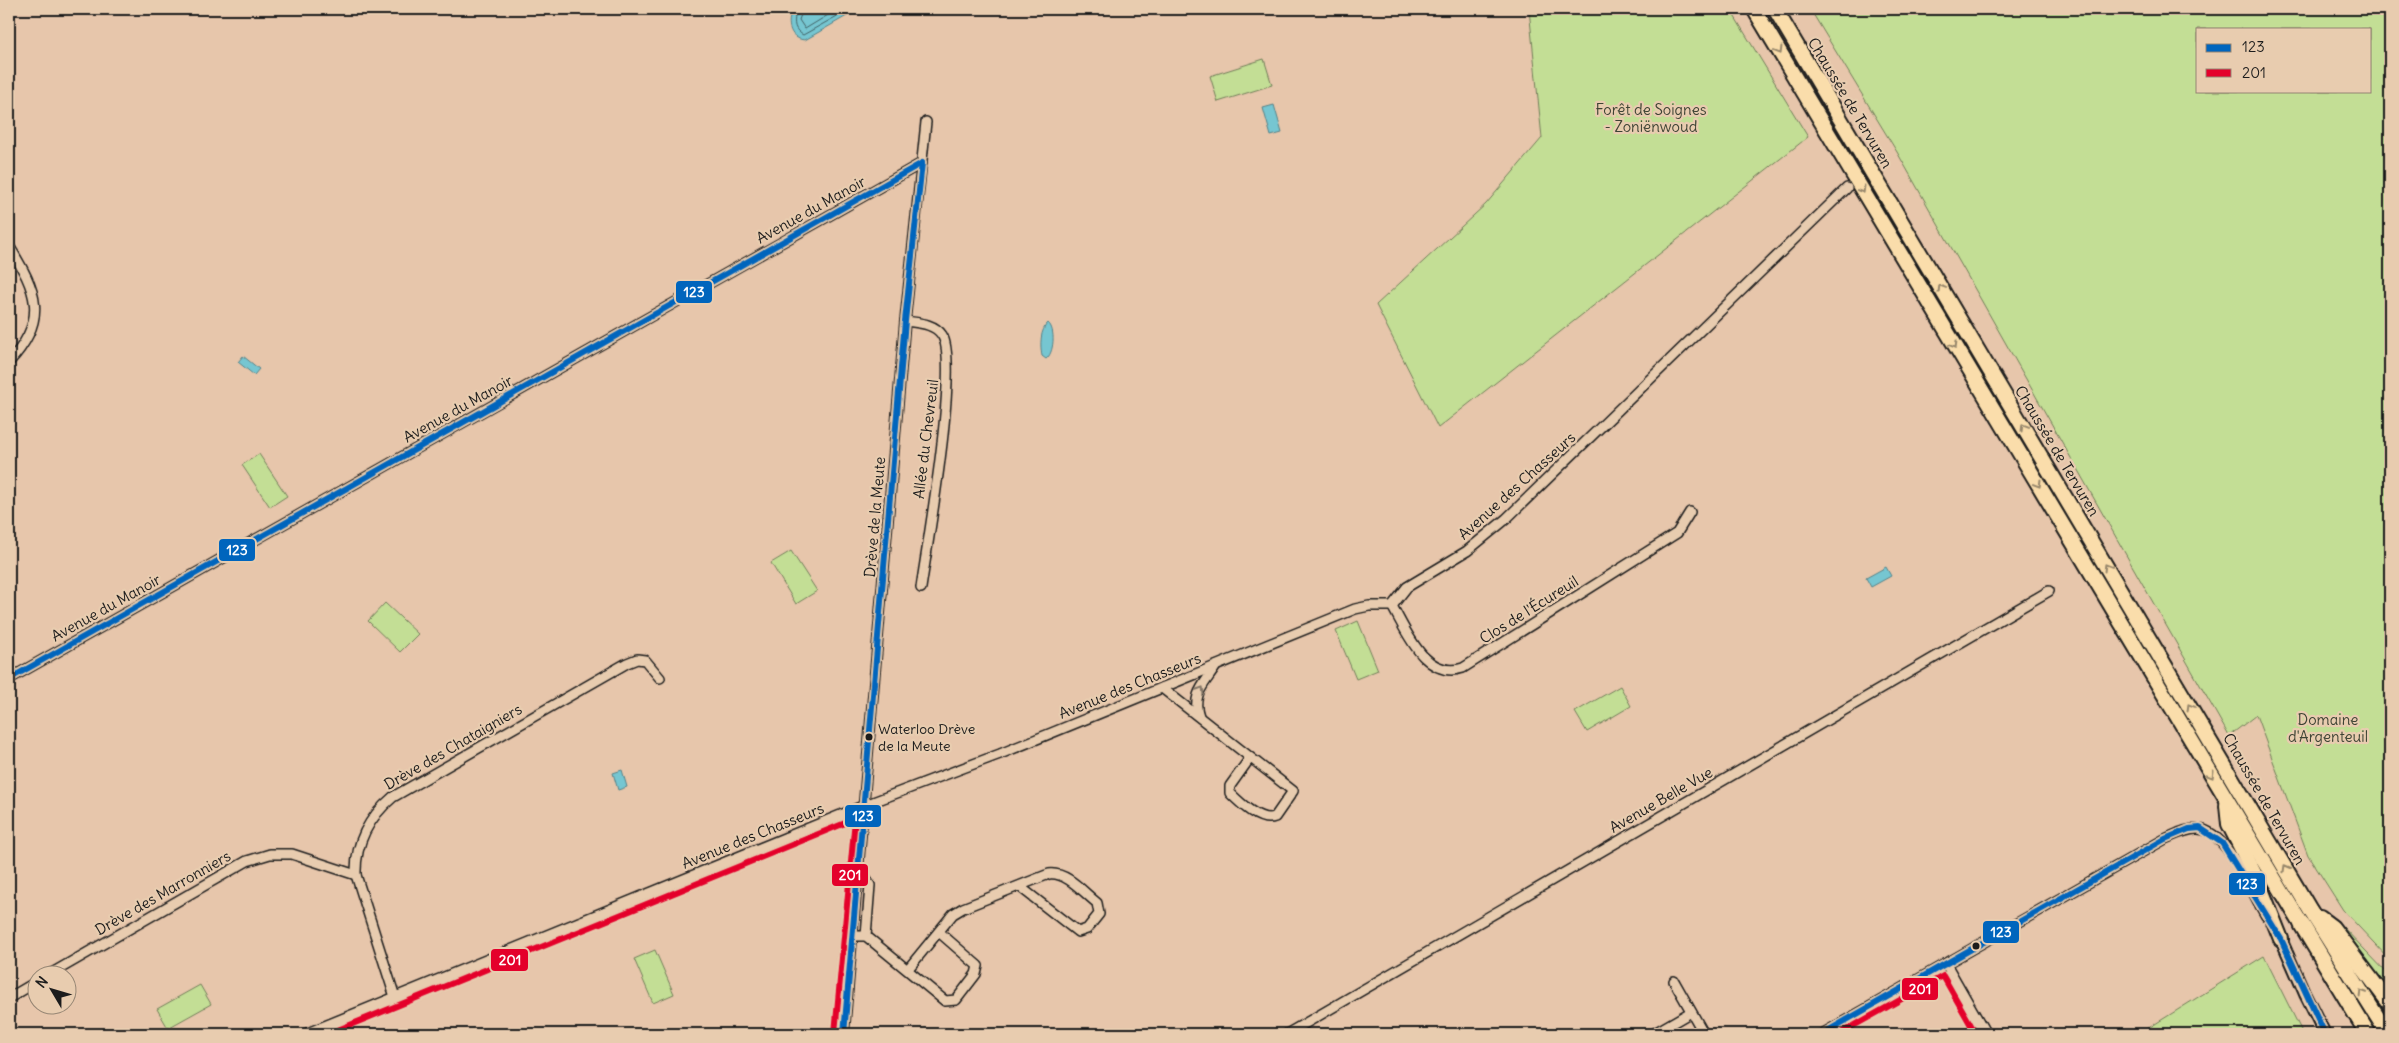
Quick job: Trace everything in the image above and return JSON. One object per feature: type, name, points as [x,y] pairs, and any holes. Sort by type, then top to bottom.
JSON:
[{"type":"highway","points":[[1754,9],[2368,1034]]},
{"type":"highway","name":"Chaussée de Tervuren","points":[[1775,9],[2310,910],[2388,1034]]},
{"type":"highway","points":[[2226,799],[2229,824],[2257,879],[2281,939]]},
{"type":"highway","points":[[2310,910],[2332,927],[2390,1004]]},
{"type":"street","name":"Drève de la Meute","points":[[844,1034],[905,321],[926,122]]},
{"type":"street","name":"Avenue du Manoir","points":[[9,679],[922,163]]},
{"type":"street","name":"Avenue des Chasseurs","points":[[305,1034],[865,805],[1000,754],[1355,609],[1369,606],[1392,606],[1407,587],[1467,551],[1506,519],[1847,188]]},
{"type":"street","points":[[9,246],[25,272],[34,303],[31,332],[22,348],[9,362]]},
{"type":"street","name":"Allée du Chevreuil","points":[[905,321],[933,326],[943,336],[947,346],[948,391],[921,588]]},
{"type":"street","name":"Clos de l'Écureuil","points":[[1392,606],[1422,657],[1443,669],[1453,671],[1463,668],[1677,533],[1690,512]]},
{"type":"street","name":"Avenue Belle Vue","points":[[1287,1034],[2049,591]]},
{"type":"street","name":"Drève des Chataigniers","points":[[395,997],[356,875],[355,859],[360,842],[368,823],[379,809],[392,797],[627,663],[637,659],[645,660],[660,678]]},
{"type":"street","points":[[1199,716],[1195,705],[1196,695],[1216,666]]},
{"type":"street","points":[[1162,688],[1293,791],[1275,817],[1271,819],[1263,818],[1230,793],[1230,786],[1250,758]]},
{"type":"street","points":[[1822,1034],[2165,839],[2190,829],[2200,828],[2222,843],[2281,939],[2325,1034]]},
{"type":"street","name":"Drève des Marronniers","points":[[64,966],[247,861],[270,854],[292,854],[356,875]]},
{"type":"street","points":[[908,969],[953,914],[963,908],[1019,886],[1056,873],[1068,879],[1097,903],[1099,914],[1087,929],[1078,932],[1019,886]]},
{"type":"street","points":[[857,874],[865,878],[870,885],[866,936]]},
{"type":"street","points":[[853,936],[866,936],[945,1001],[956,1000],[976,974],[978,966],[939,932]]},
{"type":"street","points":[[1946,964],[1986,1034]]},
{"type":"street","points":[[1674,981],[1704,1034]]},
{"type":"street","points":[[9,998],[28,987]]},
{"type":"street","points":[[1653,1034],[1691,1012]]},
{"type":"green space","name":"Forêt de Soignes - Zoniënwoud","points":[[1529,9],[1730,9],[1808,137],[1438,428],[1376,305],[1486,204],[1542,138]]},
{"type":"green space","name":"Domaine d'Argenteuil","points":[[1810,9],[2390,9],[2390,960],[2343,910],[2308,855],[2256,715],[2229,736],[1897,152]]},
{"type":"green space","points":[[1264,59],[1272,85],[1218,102],[1210,76]]},
{"type":"green space","points":[[259,454],[287,496],[270,507],[242,465]]},
{"type":"green space","points":[[791,551],[817,591],[796,604],[771,563]]},
{"type":"green space","points":[[385,603],[418,634],[400,652],[368,621]]},
{"type":"green space","points":[[1358,621],[1378,670],[1356,679],[1336,631]]},
{"type":"green space","points":[[1620,686],[1631,706],[1587,732],[1575,712]]},
{"type":"green space","points":[[2340,924],[2390,976],[2390,990]]},
{"type":"green space","points":[[655,950],[674,994],[653,1003],[634,959]]},
{"type":"green space","points":[[2264,956],[2303,1034],[2139,1034]]},
{"type":"green space","points":[[200,985],[211,1004],[168,1028],[157,1009]]},
{"type":"water","points":[[793,9],[859,9],[805,40],[795,36],[790,28],[789,23]]},
{"type":"water","points":[[1274,105],[1282,133],[1271,136],[1263,108]]},
{"type":"water","points":[[1048,323],[1051,326],[1053,341],[1051,352],[1046,359],[1042,356],[1041,343],[1043,330]]},
{"type":"water","points":[[243,356],[259,369],[254,375],[238,362]]},
{"type":"water","points":[[1886,567],[1891,576],[1871,587],[1866,578]]},
{"type":"water","points":[[622,770],[627,787],[618,790],[613,773]]},
{"type":"transit line","name":"123","points":[[9,679],[922,163]]},
{"type":"transit line","name":"123","points":[[844,1034],[905,321],[922,163]]},
{"type":"transit line","name":"201","points":[[328,1034],[855,819],[835,1033]]},
{"type":"transit line","name":"123","points":[[1822,1034],[2165,839],[2189,829],[2200,828],[2222,843],[2281,939],[2325,1034]]},
{"type":"transit line","name":"201","points":[[1839,1034],[1943,976],[1976,1034]]},
{"type":"place","name":"Waterloo Drève de la Meute","points":[[869,737]]}]
